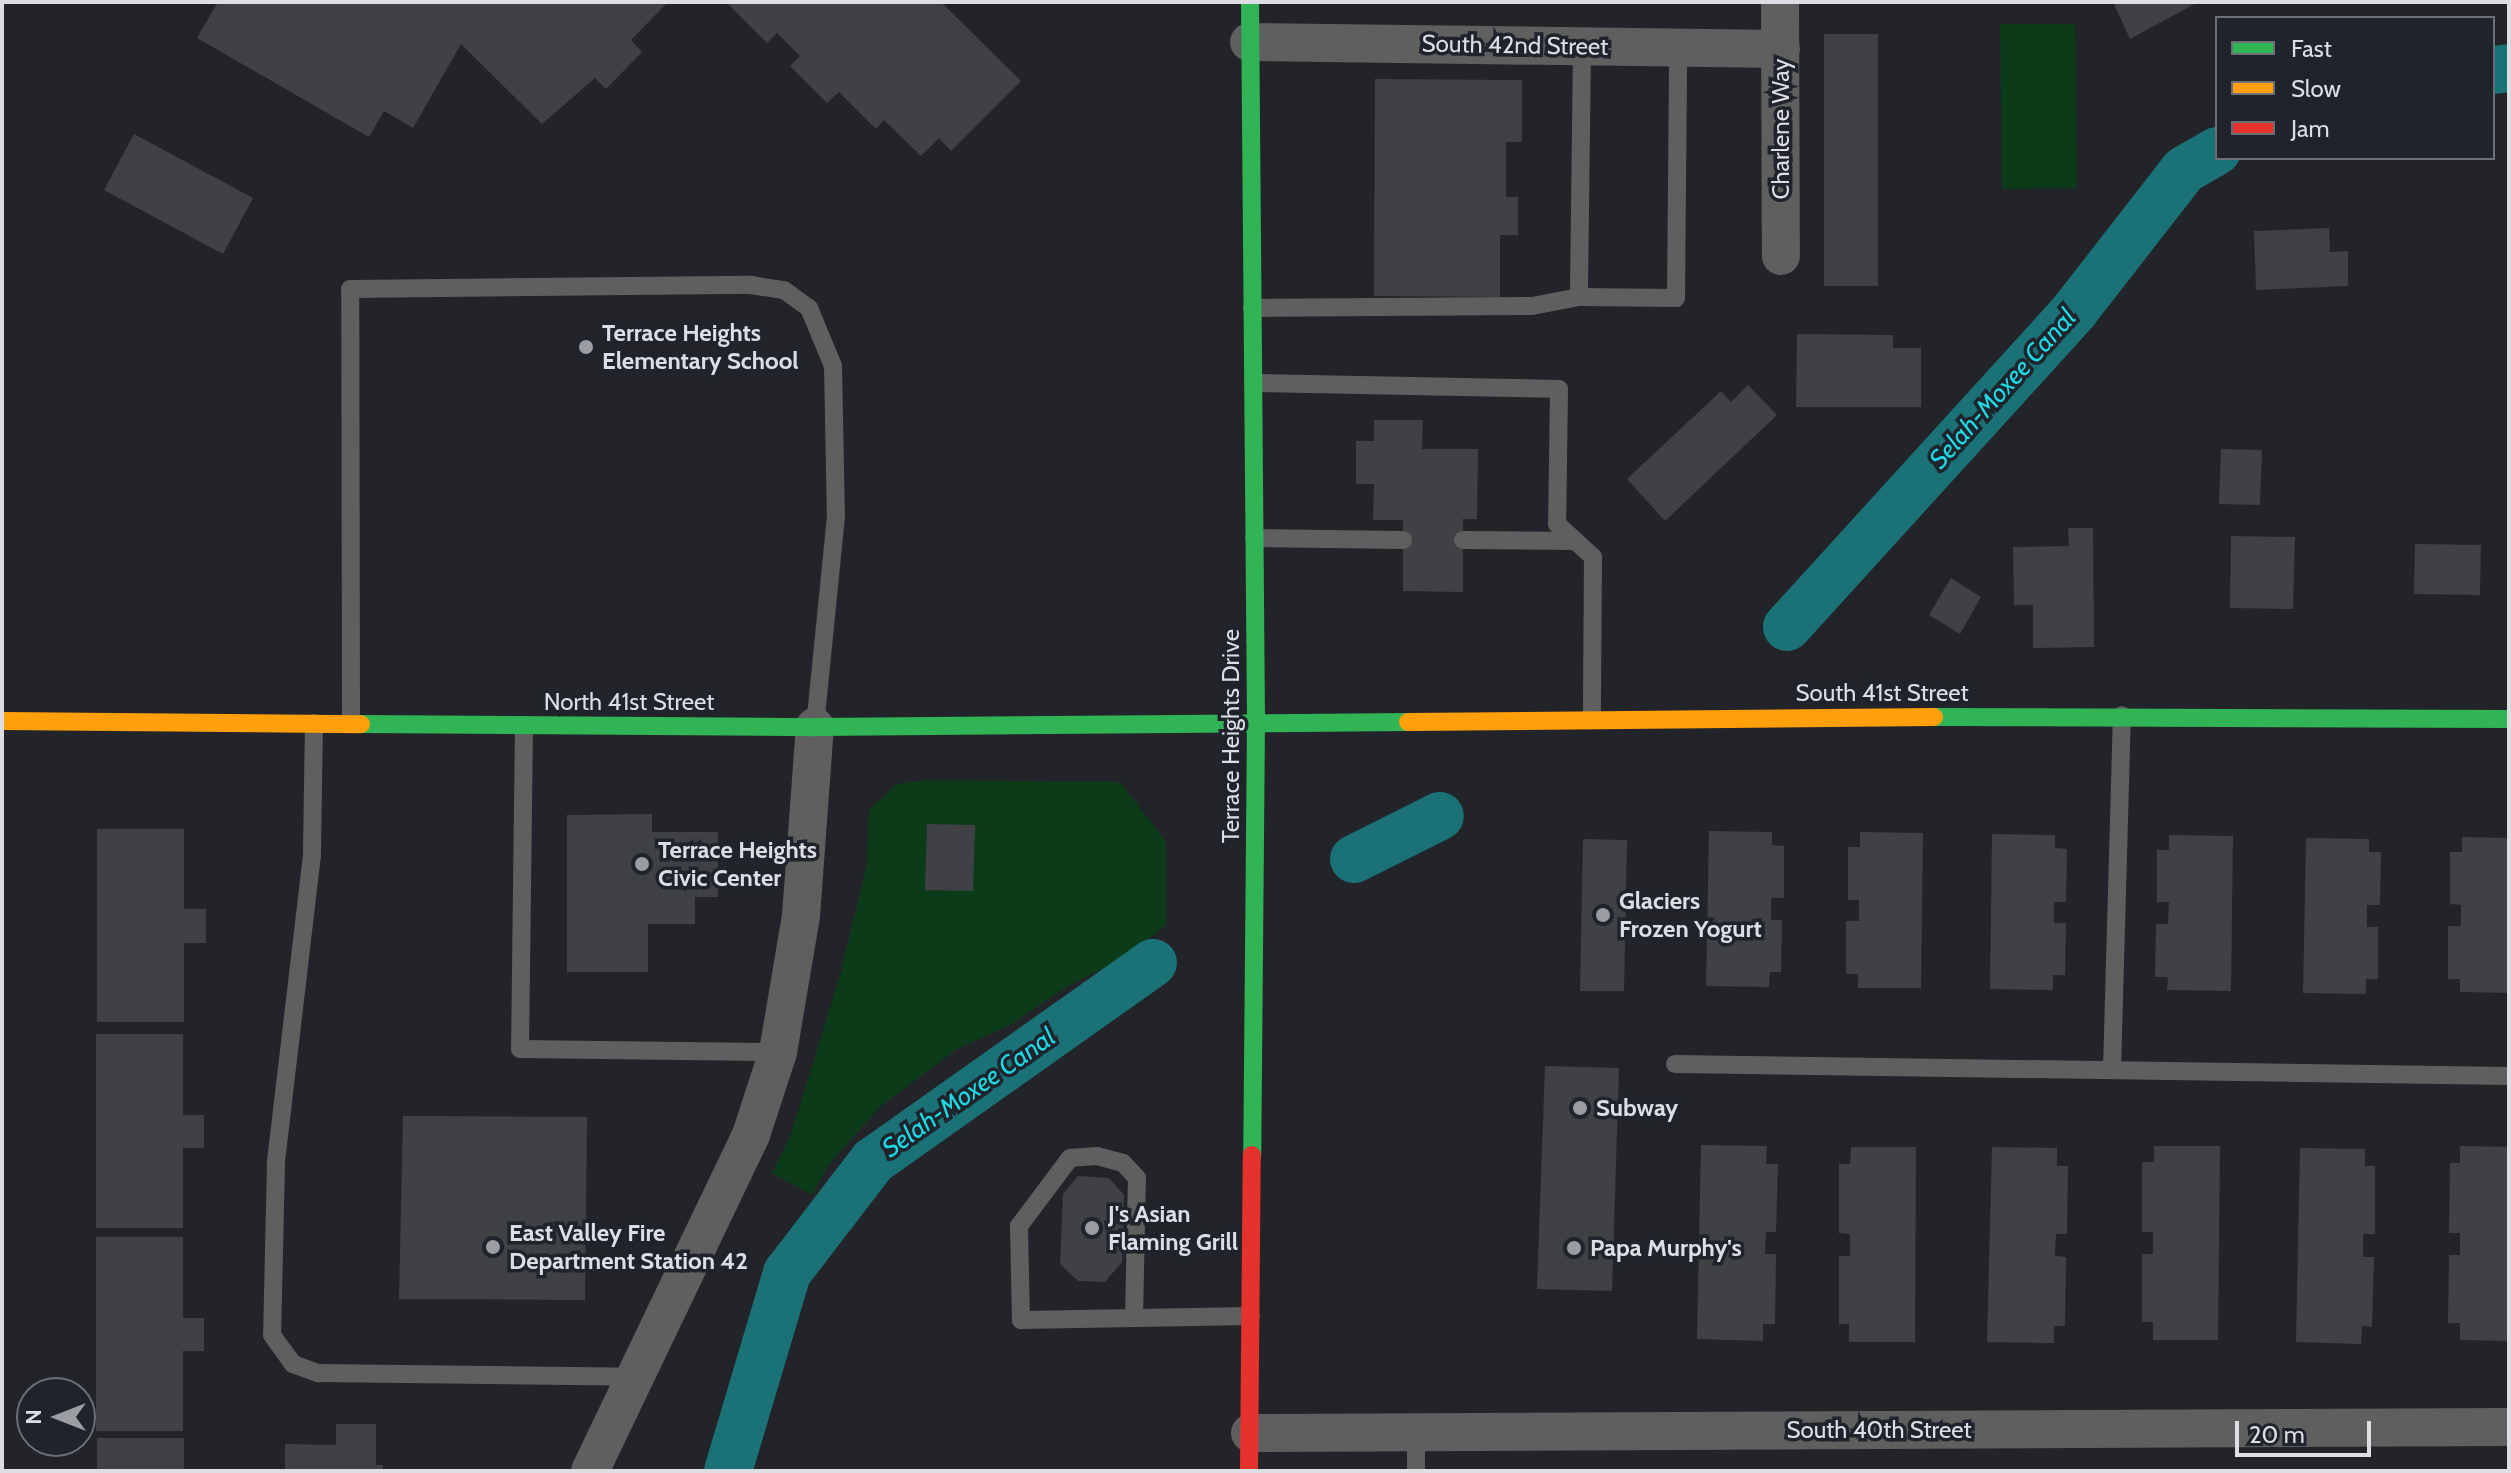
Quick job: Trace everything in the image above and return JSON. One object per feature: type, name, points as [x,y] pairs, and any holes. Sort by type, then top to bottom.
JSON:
[{"type":"street","name":"Terrace Heights Drive","points":[[1249,1471],[1256,722],[1250,2]]},
{"type":"street","name":"Charlene Way","points":[[1780,2],[1781,256]]},
{"type":"street","name":"South 42nd Street","points":[[1249,42],[1781,49]]},
{"type":"street","name":"South 41st Street","points":[[1256,722],[2122,715],[2509,719]]},
{"type":"street","name":"North 41st Street","points":[[2,721],[815,727],[1256,722]]},
{"type":"street","points":[[590,1471],[751,1135],[778,1052],[801,916],[815,727]]},
{"type":"street","name":"South 40th Street","points":[[1250,1433],[2509,1427]]},
{"type":"lane","points":[[1579,297],[1582,46]]},
{"type":"lane","points":[[1252,308],[1532,306],[1579,297],[1676,298],[1678,48]]},
{"type":"lane","points":[[351,723],[350,289],[751,285],[784,290],[809,308],[833,366],[836,516],[815,727]]},
{"type":"lane","points":[[1253,383],[1559,389],[1557,524],[1593,557],[1592,719]]},
{"type":"lane","points":[[1254,538],[1403,540]]},
{"type":"lane","points":[[1463,540],[1575,541]]},
{"type":"lane","points":[[2112,1070],[2122,715]]},
{"type":"lane","points":[[314,723],[312,855],[276,1163],[272,1335],[293,1364],[318,1373],[635,1377]]},
{"type":"lane","points":[[524,725],[520,1049],[778,1052]]},
{"type":"lane","points":[[1675,1064],[2509,1076]]},
{"type":"lane","points":[[1134,1318],[1137,1178],[1123,1163],[1097,1156],[1070,1158],[1019,1226],[1021,1320],[1251,1316]]},
{"type":"lane","points":[[1416,1432],[1416,1471]]},
{"type":"green space","points":[[2000,24],[2075,24],[2077,188],[2002,189]]},
{"type":"green space","points":[[928,780],[1120,782],[1166,842],[1166,925],[1124,958],[1066,987],[1012,1024],[957,1049],[881,1106],[829,1164],[812,1195],[772,1173],[790,1137],[840,976],[867,864],[869,810],[897,784]]},
{"type":"building","points":[[218,2],[668,2],[631,40],[642,52],[606,89],[595,78],[542,124],[461,44],[413,128],[384,111],[369,137],[197,38]]},
{"type":"building","points":[[726,2],[941,2],[1021,81],[951,151],[939,138],[921,156],[884,120],[876,129],[839,92],[827,103],[790,66],[800,56],[777,33],[767,43]]},
{"type":"building","points":[[2113,2],[2198,2],[2130,39]]},
{"type":"building","points":[[1824,34],[1878,34],[1878,286],[1824,286]]},
{"type":"building","points":[[1375,79],[1522,80],[1522,142],[1506,142],[1506,197],[1518,197],[1518,235],[1500,235],[1500,297],[1374,296]]},
{"type":"building","points":[[134,134],[253,198],[223,254],[104,190]]},
{"type":"building","points":[[2329,228],[2330,252],[2348,251],[2348,286],[2256,290],[2254,231]]},
{"type":"building","points":[[1797,334],[1893,335],[1893,348],[1921,348],[1921,407],[1796,407]]},
{"type":"building","points":[[1748,385],[1777,415],[1665,521],[1627,479],[1721,391],[1731,402]]},
{"type":"building","points":[[1374,420],[1423,420],[1422,449],[1478,449],[1477,519],[1463,519],[1463,592],[1403,591],[1403,520],[1373,520],[1374,484],[1356,484],[1356,441],[1374,441]]},
{"type":"building","points":[[2221,449],[2262,450],[2260,505],[2219,504]]},
{"type":"building","points":[[2068,528],[2093,528],[2094,647],[2033,648],[2033,605],[2014,605],[2013,547],[2069,546]]},
{"type":"building","points":[[2231,536],[2295,537],[2293,609],[2230,608]]},
{"type":"building","points":[[2415,544],[2481,545],[2480,595],[2414,594]]},
{"type":"building","points":[[1951,578],[1981,597],[1960,634],[1929,615]]},
{"type":"building","name":"Terrace Heights Civic Center","points":[[652,814],[652,832],[718,832],[718,897],[695,897],[695,924],[648,924],[648,972],[567,972],[567,815]]},
{"type":"building","points":[[927,824],[975,825],[973,891],[925,890]]},
{"type":"building","points":[[97,829],[184,829],[184,909],[206,909],[206,943],[184,943],[184,1022],[97,1022]]},
{"type":"building","points":[[1709,831],[1772,832],[1772,845],[1784,846],[1784,898],[1771,898],[1771,920],[1782,920],[1781,972],[1770,972],[1769,987],[1706,986]]},
{"type":"building","points":[[1860,832],[1923,833],[1921,988],[1858,988],[1858,974],[1846,974],[1846,921],[1859,921],[1859,900],[1848,900],[1848,847],[1860,847]]},
{"type":"building","points":[[1992,834],[2055,835],[2055,848],[2067,849],[2066,902],[2054,902],[2054,923],[2066,923],[2065,975],[2053,975],[2053,990],[1990,989]]},
{"type":"building","points":[[2169,835],[2233,836],[2231,991],[2167,990],[2168,977],[2155,977],[2156,924],[2168,924],[2169,902],[2157,902],[2157,850],[2169,850]]},
{"type":"building","points":[[2462,837],[2509,838],[2509,993],[2460,992],[2460,979],[2448,979],[2448,926],[2461,926],[2461,905],[2450,904],[2450,852],[2462,852]]},
{"type":"building","points":[[2306,838],[2369,839],[2369,852],[2381,852],[2380,905],[2367,905],[2367,927],[2378,927],[2378,979],[2366,979],[2366,994],[2303,993]]},
{"type":"building","name":"Glaciers Frozen Yogurt","points":[[1583,839],[1627,840],[1624,991],[1580,991]]},
{"type":"building","points":[[96,1034],[183,1034],[183,1115],[204,1115],[204,1148],[183,1148],[183,1228],[96,1228]]},
{"type":"building","points":[[1545,1066],[1619,1068],[1612,1291],[1537,1289]]},
{"type":"building","name":"East Valley Fire Department Station 42","points":[[403,1116],[587,1117],[585,1300],[399,1299]]},
{"type":"building","points":[[1701,1145],[1767,1146],[1766,1164],[1778,1164],[1776,1232],[1766,1232],[1765,1254],[1776,1254],[1775,1324],[1763,1324],[1763,1341],[1697,1339]]},
{"type":"building","points":[[2154,1146],[2220,1146],[2218,1340],[2153,1340],[2153,1322],[2142,1322],[2142,1254],[2153,1254],[2153,1232],[2142,1232],[2142,1162],[2154,1162]]},
{"type":"building","points":[[2460,1146],[2509,1147],[2509,1341],[2460,1340],[2460,1323],[2448,1323],[2449,1255],[2460,1255],[2460,1233],[2449,1233],[2450,1163],[2460,1163]]},
{"type":"building","points":[[1851,1147],[1916,1147],[1915,1342],[1849,1342],[1849,1324],[1839,1324],[1839,1256],[1850,1256],[1850,1234],[1839,1233],[1839,1164],[1850,1164]]},
{"type":"building","points":[[1992,1147],[2057,1148],[2057,1166],[2068,1166],[2067,1234],[2056,1234],[2055,1256],[2066,1257],[2065,1326],[2054,1326],[2054,1343],[1987,1342]]},
{"type":"building","points":[[2300,1148],[2365,1149],[2365,1166],[2375,1166],[2375,1234],[2363,1234],[2363,1257],[2374,1257],[2372,1327],[2362,1326],[2361,1344],[2296,1342]]},
{"type":"building","name":"J's Asian Flaming Grill","points":[[1078,1176],[1109,1178],[1124,1195],[1122,1262],[1105,1282],[1078,1281],[1060,1264],[1063,1194]]},
{"type":"building","points":[[96,1237],[183,1237],[183,1318],[204,1318],[204,1351],[183,1351],[183,1431],[96,1431]]},
{"type":"building","points":[[336,1424],[376,1424],[376,1465],[383,1465],[383,1471],[285,1471],[285,1444],[336,1445]]},
{"type":"building","points":[[97,1438],[184,1438],[184,1471],[97,1471]]},
{"type":"waterway","name":"Selah-Moxee Canal","points":[[2495,70],[2509,68]]},
{"type":"waterway","name":"Selah-Moxee Canal","points":[[1787,627],[2075,310],[2184,170],[2215,152]]},
{"type":"waterway","name":"Selah-Moxee Canal","points":[[1354,859],[1440,816]]},
{"type":"waterway","name":"Selah-Moxee Canal","points":[[728,1471],[787,1273],[873,1161],[1153,963]]},
{"type":"traffic: fast","points":[[1250,2],[1256,722],[1252,1155]]},
{"type":"traffic: fast","points":[[1934,717],[2509,719]]},
{"type":"traffic: fast","points":[[361,724],[815,727],[1408,722]]},
{"type":"traffic: slow","points":[[1408,722],[1934,717]]},
{"type":"traffic: slow","points":[[2,721],[361,724]]},
{"type":"traffic: jam","points":[[1249,1471],[1252,1155]]},
{"type":"place","name":"Terrace Heights Elementary School","points":[[586,347]]},
{"type":"place","name":"Terrace Heights Civic Center","points":[[642,864]]},
{"type":"place","name":"Glaciers Frozen Yogurt","points":[[1603,915]]},
{"type":"place","name":"Subway","points":[[1580,1108]]},
{"type":"place","name":"J's Asian Flaming Grill","points":[[1092,1228]]},
{"type":"place","name":"East Valley Fire Department Station 42","points":[[493,1247]]},
{"type":"place","name":"Papa Murphy's","points":[[1574,1248]]}]
